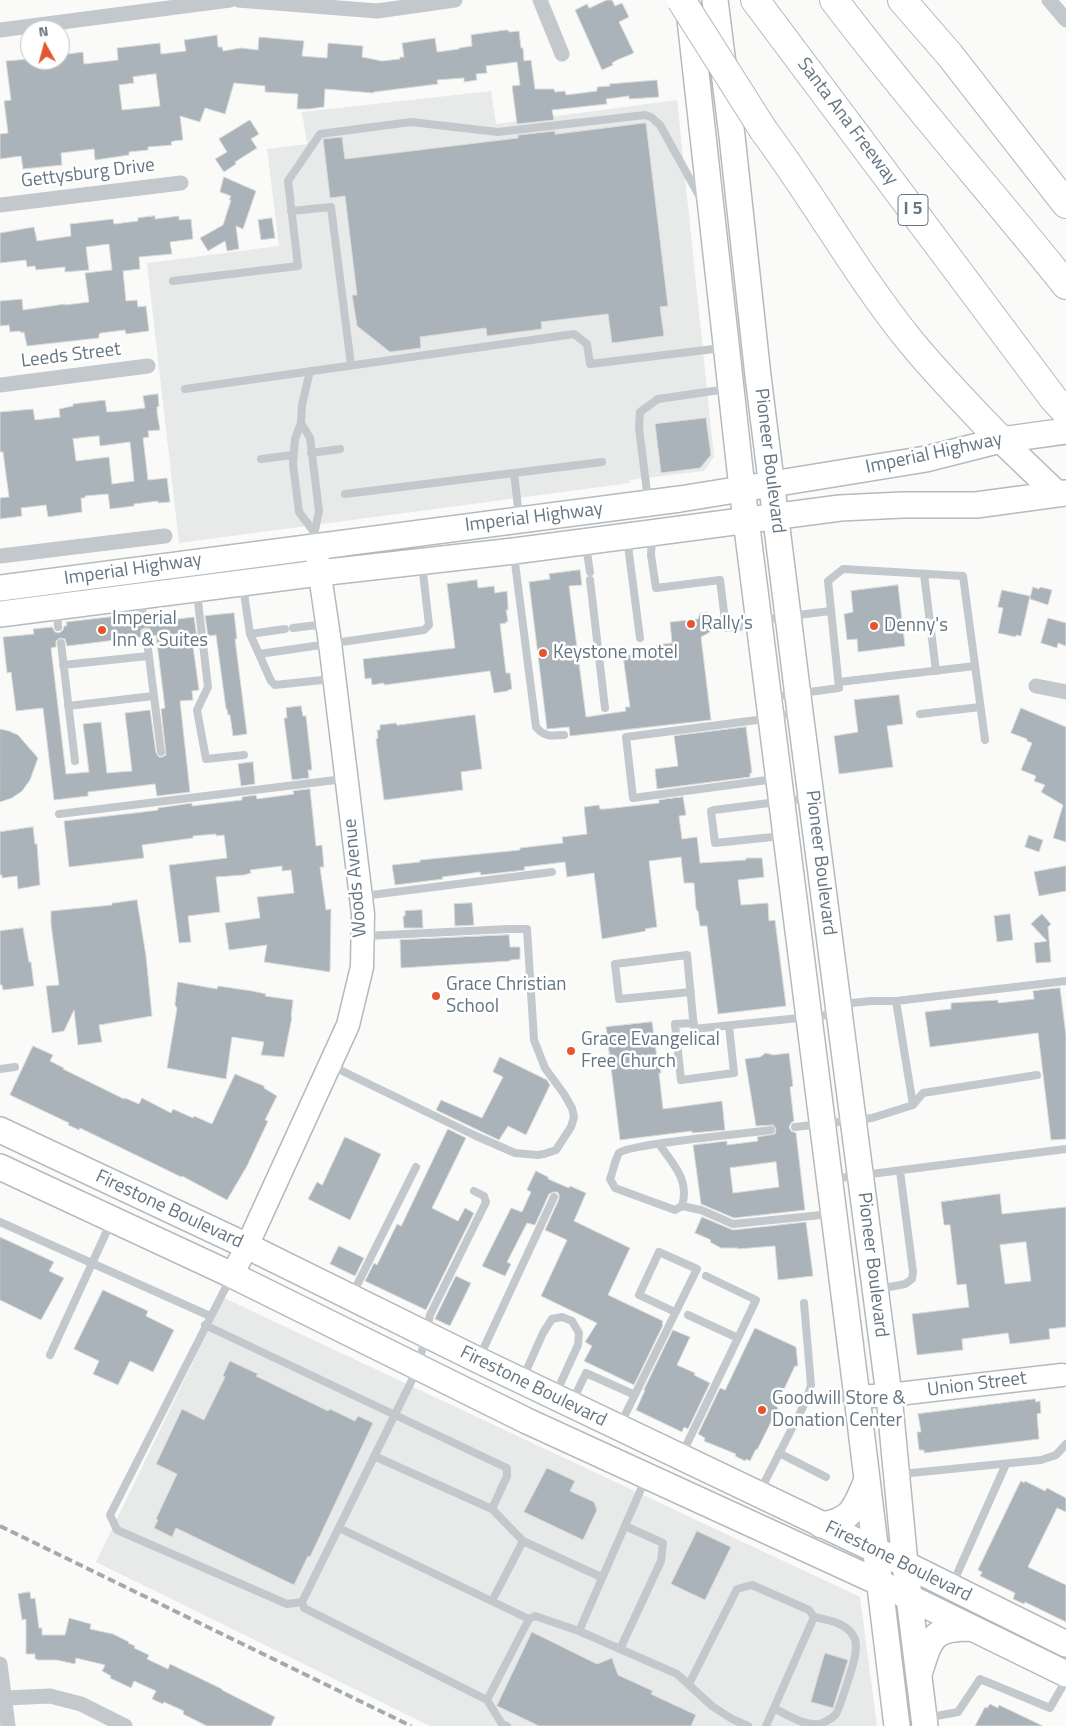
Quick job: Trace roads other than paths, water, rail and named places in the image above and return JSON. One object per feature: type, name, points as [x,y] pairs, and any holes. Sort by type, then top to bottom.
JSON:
[{"type":"highway","points":[[682,0],[764,131],[881,302],[911,342],[1000,440]]},
{"type":"highway","name":"Santa Ana Freeway","points":[[755,0],[1060,405]]},
{"type":"highway","points":[[834,0],[874,53],[1066,285]]},
{"type":"highway","points":[[902,0],[948,54],[1066,204]]},
{"type":"main road","name":"Pioneer Boulevard","points":[[688,0],[742,488],[897,1726]]},
{"type":"main road","name":"Pioneer Boulevard","points":[[715,0],[799,703],[889,1395],[905,1564],[925,1722]]},
{"type":"main road","name":"Imperial Highway","points":[[0,588],[315,539],[520,520],[648,504],[926,459],[1000,440],[1066,431]]},
{"type":"main road","points":[[1000,440],[1063,498]]},
{"type":"main road","name":"Imperial Highway","points":[[0,614],[57,617],[142,606],[196,589],[319,572],[422,562],[586,542],[840,508],[902,505],[976,505],[1063,498]]},
{"type":"main road","name":"Firestone Boulevard","points":[[0,1130],[247,1246],[426,1336],[905,1564],[1066,1643]]},
{"type":"main road","name":"Firestone Boulevard","points":[[0,1168],[232,1275],[527,1421],[878,1582],[1066,1674]]},
{"type":"main road","points":[[820,1525],[832,1524],[844,1519],[855,1507],[867,1480]]},
{"type":"main road","points":[[919,1673],[933,1637],[946,1630],[972,1628]]},
{"type":"street","points":[[0,30],[230,0]]},
{"type":"street","points":[[238,0],[377,11],[455,0]]},
{"type":"street","points":[[540,0],[562,54]]},
{"type":"street","points":[[1051,1],[1066,20]]},
{"type":"street","name":"Gettysburg Drive","points":[[0,205],[182,183]]},
{"type":"street","name":"Leeds Street","points":[[0,385],[148,366]]},
{"type":"street","name":"Imperial Highway","points":[[0,556],[165,536]]},
{"type":"street","name":"Woods Avenue","points":[[232,1275],[348,1025],[362,967],[363,914],[329,634],[315,539]]},
{"type":"street","points":[[1036,686],[1066,692]]},
{"type":"street","name":"Union Street","points":[[857,1397],[1064,1375]]},
{"type":"street","points":[[0,1669],[8,1726]]},
{"type":"street","points":[[5,1698],[50,1696],[81,1704],[125,1726]]},
{"type":"lane","points":[[173,281],[298,266],[288,181],[320,134],[411,122],[498,132],[638,115],[651,117],[660,125],[712,218]]},
{"type":"lane","points":[[291,212],[331,207],[351,366]]},
{"type":"lane","points":[[185,389],[574,334],[587,344],[590,364],[727,347]]},
{"type":"lane","points":[[310,371],[302,405],[301,423],[295,438],[293,464],[300,512],[315,539]]},
{"type":"lane","points":[[648,504],[639,428],[640,412],[658,399],[732,388]]},
{"type":"lane","points":[[301,423],[310,438],[319,510],[315,539]]},
{"type":"lane","points":[[311,453],[340,449]]},
{"type":"lane","points":[[261,459],[294,455]]},
{"type":"lane","points":[[346,494],[602,462]]},
{"type":"lane","points":[[514,473],[520,520]]},
{"type":"lane","points":[[652,533],[651,555],[656,588],[720,580],[726,628],[746,626],[760,621],[789,616],[831,611]]},
{"type":"lane","points":[[627,536],[640,638]]},
{"type":"lane","points":[[586,542],[606,708]]},
{"type":"lane","points":[[514,551],[536,727],[547,736],[564,735]]},
{"type":"lane","points":[[250,634],[289,629],[329,634],[424,630],[429,625],[422,562]]},
{"type":"lane","points":[[811,798],[781,790],[633,798],[626,737],[757,720],[770,707],[799,703],[839,688],[828,581],[843,569],[963,576],[985,740]]},
{"type":"lane","points":[[924,574],[936,670]]},
{"type":"lane","points":[[242,583],[250,634],[271,682],[275,685],[334,679]]},
{"type":"lane","points":[[196,589],[208,687],[197,710],[206,759],[244,755]]},
{"type":"lane","points":[[146,633],[161,752]]},
{"type":"lane","points":[[259,654],[329,634]]},
{"type":"lane","points":[[60,644],[75,761]]},
{"type":"lane","points":[[63,665],[148,656]]},
{"type":"lane","points":[[839,682],[975,666]]},
{"type":"lane","points":[[68,706],[153,696]]},
{"type":"lane","points":[[770,707],[799,703]]},
{"type":"lane","points":[[920,714],[980,707]]},
{"type":"lane","points":[[59,814],[346,778]]},
{"type":"lane","points":[[781,790],[714,810],[710,814],[715,843],[786,836]]},
{"type":"lane","points":[[361,896],[552,872]]},
{"type":"lane","points":[[330,1065],[515,1153],[538,1155],[556,1150],[571,1127],[574,1117],[572,1108],[564,1094],[545,1068],[534,1040],[527,929],[362,936]]},
{"type":"lane","points":[[691,992],[619,999],[615,964],[687,955],[691,992],[694,1023],[694,1029],[809,1017],[871,1001],[896,1001],[1066,981]]},
{"type":"lane","points":[[896,1001],[913,1104]]},
{"type":"lane","points":[[694,1023],[675,1024],[681,1080],[734,1073],[729,1026]]},
{"type":"lane","points":[[0,1069],[15,1067]]},
{"type":"lane","points":[[795,1127],[872,1118],[913,1104],[923,1093],[1037,1075]]},
{"type":"lane","points":[[772,1130],[624,1150],[619,1154],[610,1179],[615,1188],[675,1210],[682,1206],[701,1210],[733,1224],[834,1213]]},
{"type":"lane","points":[[659,1144],[683,1178],[685,1197],[682,1206]]},
{"type":"lane","points":[[830,1180],[1066,1149]]},
{"type":"lane","points":[[351,1297],[416,1168]]},
{"type":"lane","points":[[875,1290],[904,1284],[912,1279],[913,1272],[900,1171]]},
{"type":"lane","points":[[474,1192],[484,1196],[486,1202],[430,1315],[418,1368],[302,1602],[304,1608],[487,1700],[502,1724],[507,1726]]},
{"type":"lane","points":[[478,1360],[554,1197]]},
{"type":"lane","points":[[50,1355],[112,1219]]},
{"type":"lane","points":[[0,1222],[210,1316]]},
{"type":"lane","points":[[618,1428],[697,1269],[659,1252],[639,1294],[675,1312]]},
{"type":"lane","points":[[232,1275],[110,1516],[117,1530],[287,1604],[302,1602]]},
{"type":"lane","points":[[680,1458],[756,1300],[706,1276]]},
{"type":"lane","points":[[758,1495],[806,1401],[811,1386],[804,1303]]},
{"type":"lane","points":[[688,1315],[738,1338]]},
{"type":"lane","points":[[521,1382],[543,1333],[552,1319],[562,1317],[572,1321],[579,1333],[578,1345],[562,1401]]},
{"type":"lane","points":[[206,1325],[508,1468],[507,1476],[492,1510]]},
{"type":"lane","points":[[562,1401],[586,1373],[635,1395]]},
{"type":"lane","points":[[806,1401],[857,1397]]},
{"type":"lane","points":[[896,1474],[1041,1460],[1056,1455],[1066,1444]]},
{"type":"lane","points":[[779,1453],[826,1477]]},
{"type":"lane","points":[[374,1456],[492,1510],[523,1541],[601,1578]]},
{"type":"lane","points":[[951,1587],[1006,1464]]},
{"type":"lane","points":[[579,1630],[647,1476]]},
{"type":"lane","points":[[620,1648],[661,1561],[664,1543],[625,1526]]},
{"type":"lane","points":[[338,1528],[529,1619]]},
{"type":"lane","points":[[492,1602],[523,1541]]},
{"type":"lane","points":[[689,1684],[738,1589],[752,1586],[809,1610],[814,1617],[835,1622],[846,1628],[854,1636],[856,1644],[855,1655],[837,1713],[826,1721],[812,1724],[799,1721],[774,1708]]},
{"type":"lane","points":[[487,1700],[529,1619],[535,1616],[579,1630],[677,1674],[712,1706],[732,1719],[748,1726]]},
{"type":"lane","points":[[766,1726],[814,1617]]},
{"type":"lane","points":[[925,1722],[958,1712],[980,1679],[1050,1708],[1066,1680]]},
{"type":"railway","points":[[0,1526],[411,1726]]},
{"type":"place","name":"Rally's","points":[[691,624]]},
{"type":"place","name":"Denny's","points":[[874,626]]},
{"type":"place","name":"Imperial Inn & Suites","points":[[102,630]]},
{"type":"place","name":"Keystone motel","points":[[543,653]]},
{"type":"place","name":"Grace Christian School","points":[[436,996]]},
{"type":"place","name":"Grace Evangelical Free Church","points":[[571,1051]]},
{"type":"place","name":"Goodwill Store & Donation Center","points":[[762,1410]]}]
